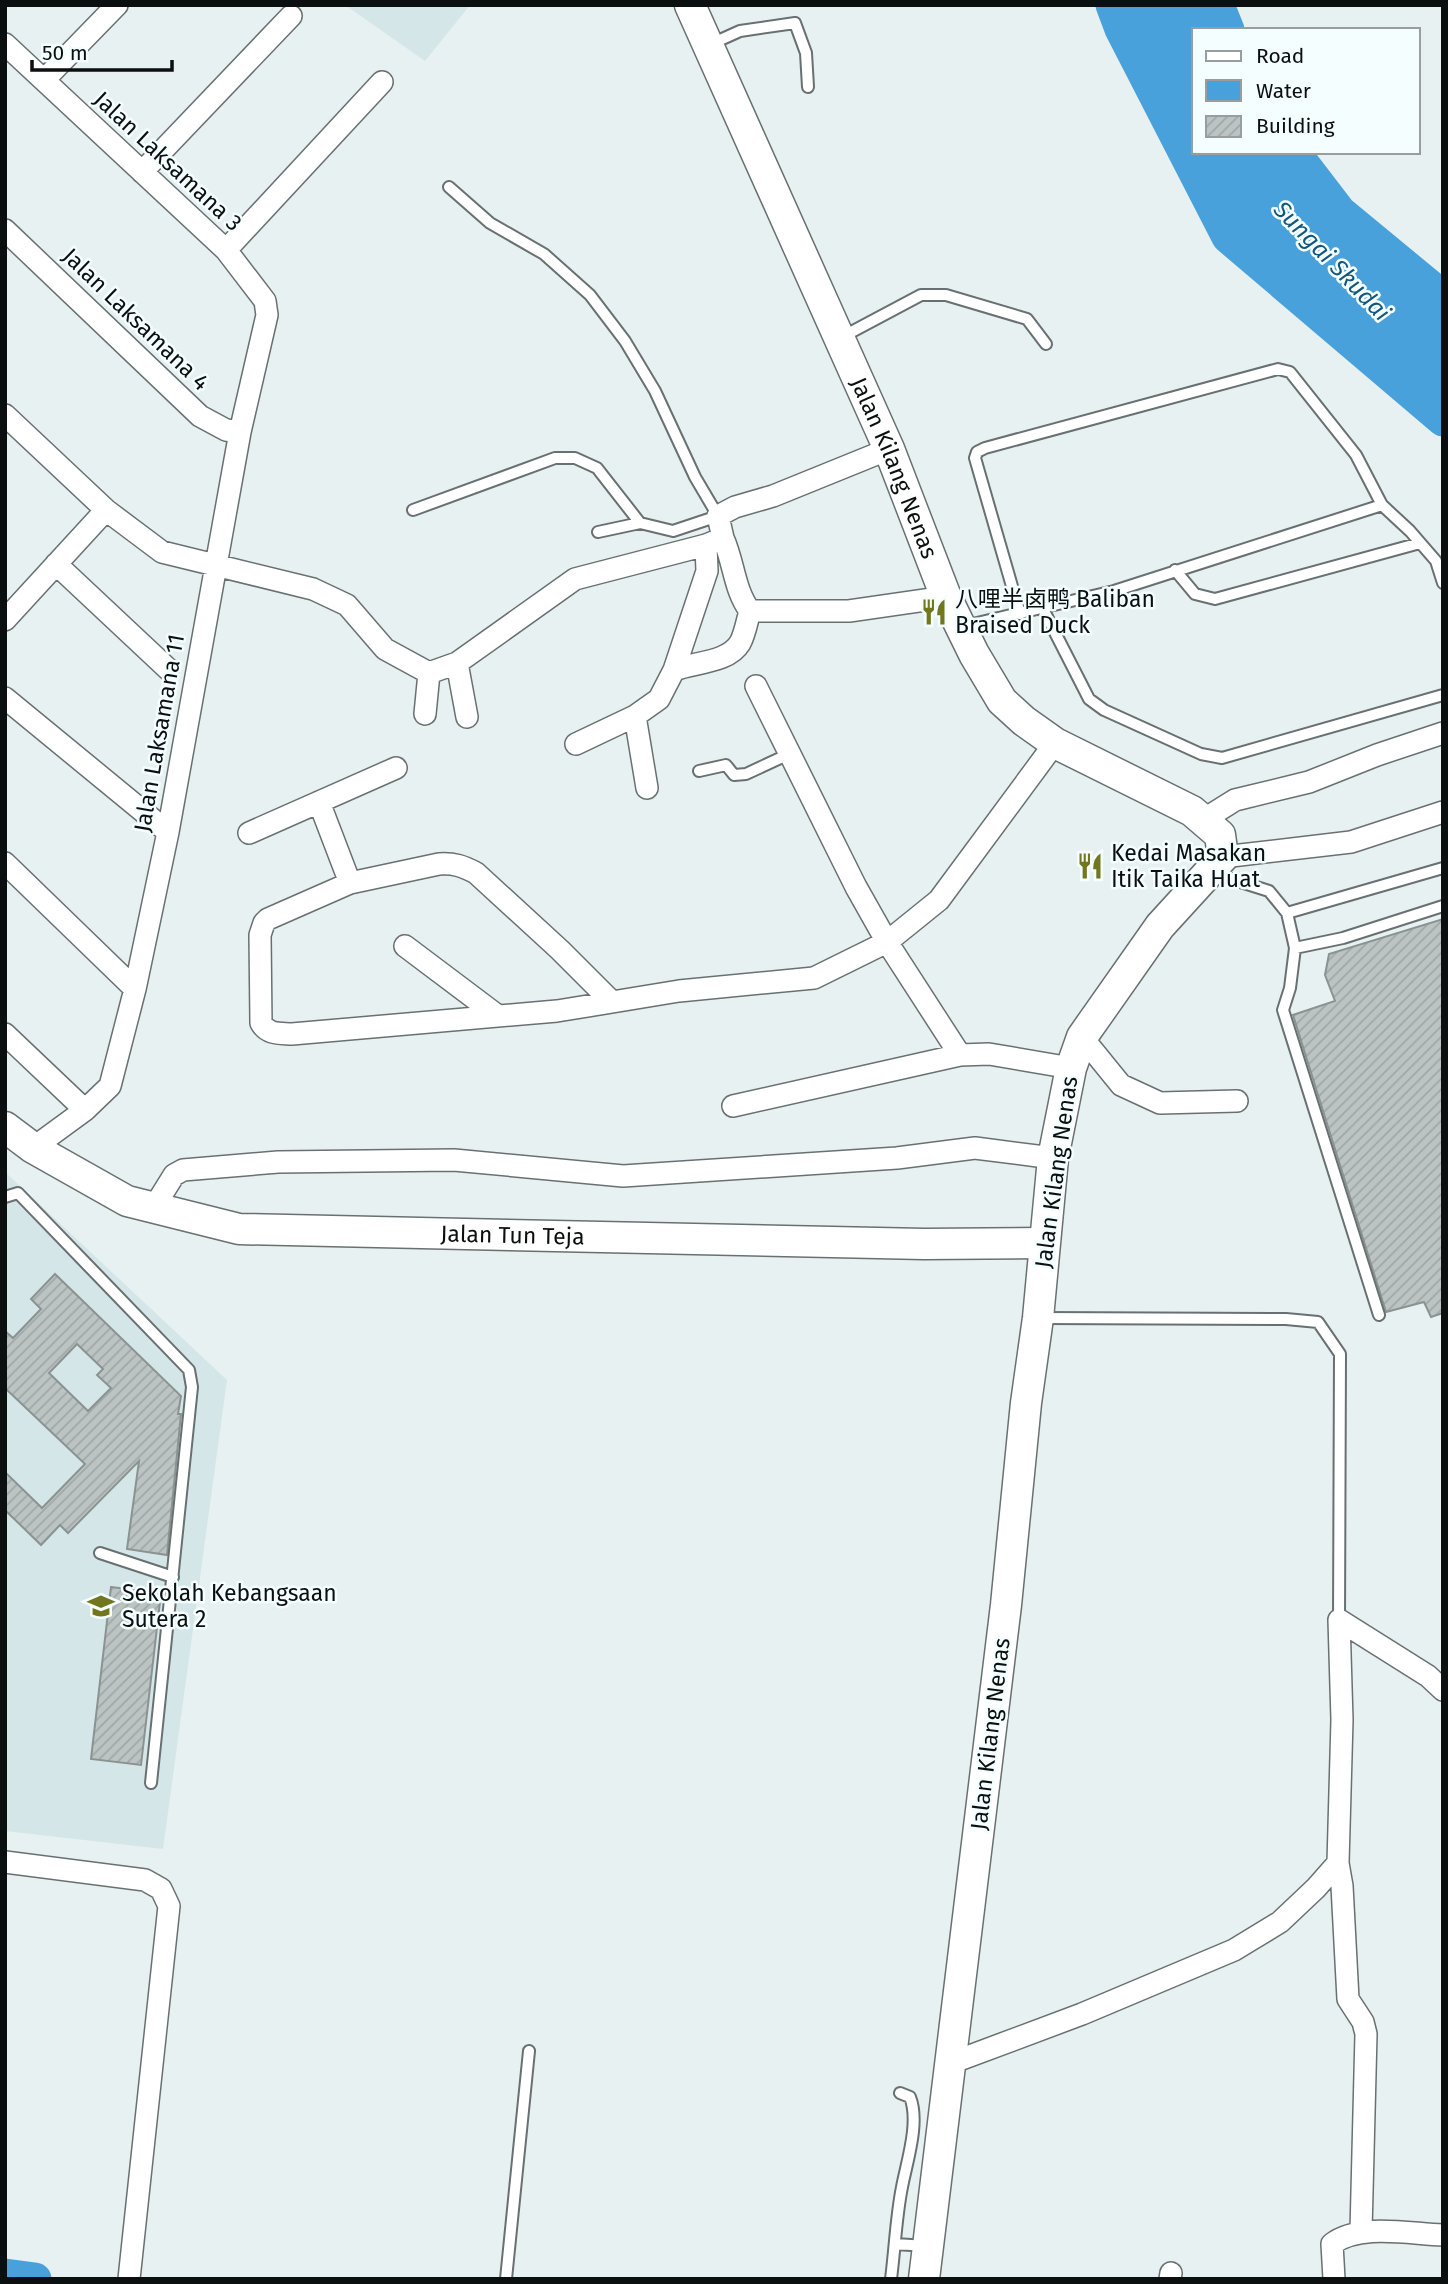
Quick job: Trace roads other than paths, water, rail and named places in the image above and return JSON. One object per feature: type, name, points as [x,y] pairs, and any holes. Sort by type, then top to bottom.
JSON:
[{"type":"street","points":[[44,80],[117,5]]},
{"type":"street","name":"Jalan Kilang Nenas","points":[[690,5],[889,449],[946,597],[974,654],[1002,701],[1055,743],[1192,811],[1220,835],[1216,864],[1160,926],[1083,1037],[1071,1068],[1054,1158],[1006,1605],[924,2279]]},
{"type":"street","points":[[142,172],[290,16]]},
{"type":"street","name":"Jalan Laksamana 3","points":[[5,44],[226,250],[258,293]]},
{"type":"street","points":[[226,250],[382,82]]},
{"type":"street","name":"Jalan Laksamana 4","points":[[5,230],[200,416],[226,430],[240,432]]},
{"type":"street","name":"Jalan Laksamana 11","points":[[33,1148],[85,1110],[110,1086],[135,989],[168,832],[240,432],[267,315],[265,301],[258,293]]},
{"type":"street","points":[[8,424],[106,510],[162,552],[313,589],[347,605],[385,649],[429,673],[457,663],[575,579],[714,542],[729,551],[741,599],[750,611]]},
{"type":"street","points":[[576,744],[635,716],[659,699],[674,670],[707,571],[718,516],[889,449]]},
{"type":"street","points":[[5,620],[106,510]]},
{"type":"street","points":[[56,564],[168,669]]},
{"type":"street","points":[[750,611],[849,611],[946,597]]},
{"type":"street","points":[[674,670],[733,651],[742,640],[750,611]]},
{"type":"street","points":[[457,663],[467,717]]},
{"type":"street","points":[[425,714],[429,673]]},
{"type":"street","points":[[756,686],[856,887],[887,942],[960,1055]]},
{"type":"street","points":[[5,698],[168,832]]},
{"type":"street","points":[[635,716],[647,789]]},
{"type":"street","points":[[1203,820],[1235,800],[1309,782],[1443,733]]},
{"type":"street","points":[[611,1002],[561,950],[476,873],[463,866],[439,864],[351,883],[268,919],[260,935],[260,1018],[265,1029],[273,1033],[292,1034],[557,1011],[679,991],[814,978],[887,942],[939,900],[1055,743]]},
{"type":"street","points":[[249,833],[396,768]]},
{"type":"street","points":[[319,802],[351,883]]},
{"type":"street","points":[[1216,864],[1352,842],[1443,812]]},
{"type":"street","points":[[5,863],[135,989]]},
{"type":"street","points":[[405,946],[498,1016]]},
{"type":"street","points":[[5,1034],[85,1110]]},
{"type":"street","points":[[1083,1037],[1121,1085],[1160,1104],[1237,1101]]},
{"type":"street","points":[[733,1106],[960,1055],[989,1054],[1071,1068]]},
{"type":"street","name":"Jalan Tun Teja","points":[[5,1127],[33,1148],[127,1202],[239,1229],[924,1244],[1044,1243]]},
{"type":"street","points":[[154,1207],[174,1175],[183,1170],[278,1162],[454,1160],[624,1176],[897,1158],[975,1147],[1054,1158]]},
{"type":"street","points":[[1339,1620],[1428,1676],[1443,1690]]},
{"type":"street","points":[[1339,1620],[1342,1720],[1338,1863],[1342,1886],[1348,1999],[1363,2022],[1366,2034],[1361,2231]]},
{"type":"street","points":[[5,1862],[145,1880],[161,1889],[170,1906],[129,2279]]},
{"type":"street","points":[[950,2063],[1082,2014],[1234,1950],[1280,1922],[1338,1863]]},
{"type":"street","points":[[1334,2279],[1332,2244],[1343,2236],[1361,2231],[1443,2235]]},
{"type":"lane","points":[[708,45],[740,31],[795,23],[806,53],[808,87]]},
{"type":"lane","points":[[449,187],[490,223],[544,254],[590,295],[625,341],[655,391],[695,477],[718,516],[673,531],[640,523],[598,532]]},
{"type":"lane","points":[[839,338],[921,295],[946,295],[1027,319],[1046,344]]},
{"type":"lane","points":[[1020,614],[975,458],[977,452],[1278,369],[1290,372],[1356,456],[1382,505],[1436,561],[1443,583]]},
{"type":"lane","points":[[413,510],[555,458],[575,458],[597,468],[640,523]]},
{"type":"lane","points":[[961,627],[1114,591],[1382,505]]},
{"type":"lane","points":[[1175,570],[1195,594],[1215,599],[1420,543]]},
{"type":"lane","points":[[1042,609],[1089,699],[1104,710],[1201,754],[1222,758],[1443,695]]},
{"type":"lane","points":[[699,771],[726,765],[734,775],[746,774],[789,754]]},
{"type":"lane","points":[[1216,864],[1269,891],[1287,913],[1295,948],[1290,988],[1283,1010],[1379,1315]]},
{"type":"lane","points":[[1287,913],[1443,868]]},
{"type":"lane","points":[[1295,948],[1343,938],[1443,906]]},
{"type":"lane","points":[[5,1197],[18,1193],[189,1370],[192,1387],[151,1783]]},
{"type":"lane","points":[[1038,1318],[1286,1319],[1318,1322],[1340,1354],[1339,1620]]},
{"type":"lane","points":[[100,1553],[173,1577]]},
{"type":"lane","points":[[506,2279],[529,2051]]},
{"type":"lane","points":[[891,2279],[902,2188],[909,2159],[913,2106],[910,2097],[900,2092]]},
{"type":"lane","points":[[895,2245],[927,2246]]},
{"type":"water","name":"Sungai Skudai","points":[[1112,5],[1218,5],[1227,28],[1192,28],[1192,154],[1296,154],[1340,212],[1443,297],[1443,420],[1228,237],[1121,29]]},
{"type":"waterway","points":[[1112,5],[1121,29],[1228,237],[1443,420]]},
{"type":"waterway","points":[[1218,5],[1227,28]]},
{"type":"waterway","points":[[1296,154],[1340,212],[1443,297]]},
{"type":"waterway","points":[[5,2275],[35,2279]]},
{"type":"place","name":"八哩半卤鸭 Baliban Braised Duck","points":[[934,612]]},
{"type":"place","name":"Kedai Masakan Itik Taika Huat","points":[[1090,866]]},
{"type":"place","name":"Sekolah Kebangsaan Sutera 2","points":[[101,1606]]}]
